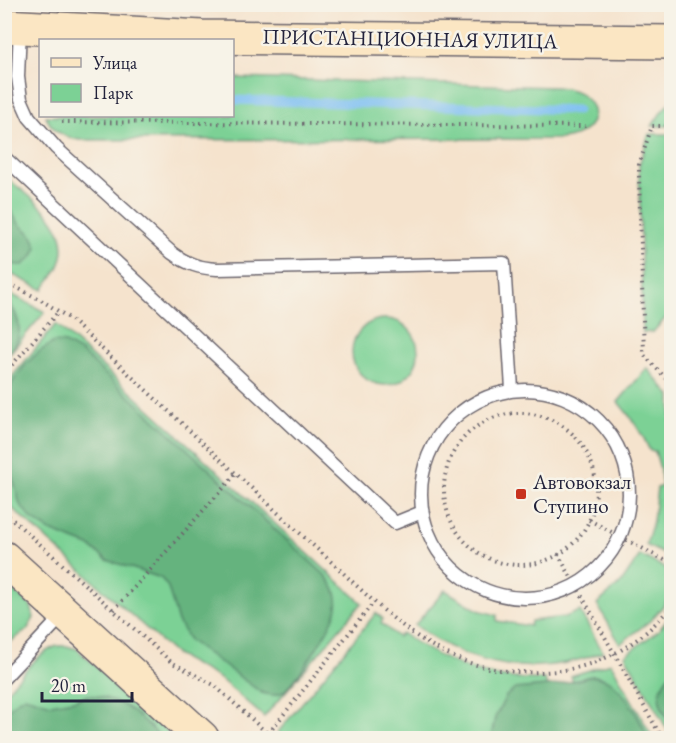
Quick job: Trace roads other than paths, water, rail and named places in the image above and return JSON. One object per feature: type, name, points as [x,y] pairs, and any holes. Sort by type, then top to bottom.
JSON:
[{"type":"main road","name":"ПРИСТАНЦИОННАЯ УЛИЦА","points":[[12,26],[202,38],[672,42]]},
{"type":"main road","points":[[4,558],[202,738]]},
{"type":"lane","points":[[12,26],[21,99],[28,117],[56,148],[185,263],[200,268],[216,269],[504,263],[512,390]]},
{"type":"lane","points":[[4,146],[27,176]]},
{"type":"lane","points":[[4,157],[27,176],[395,523],[422,512]]},
{"type":"lane","points":[[512,390],[546,391],[578,403],[604,425],[621,451],[629,481],[628,513],[620,537],[599,567],[576,585],[544,597],[513,597],[483,590],[454,571],[433,544],[422,512],[421,478],[431,446],[452,418],[479,399],[512,390]]},
{"type":"lane","points":[[4,678],[65,614]]},
{"type":"waterway","points":[[234,100],[577,110]]},
{"type":"place","name":"Автовокзал Ступино","points":[[521,494]]}]
